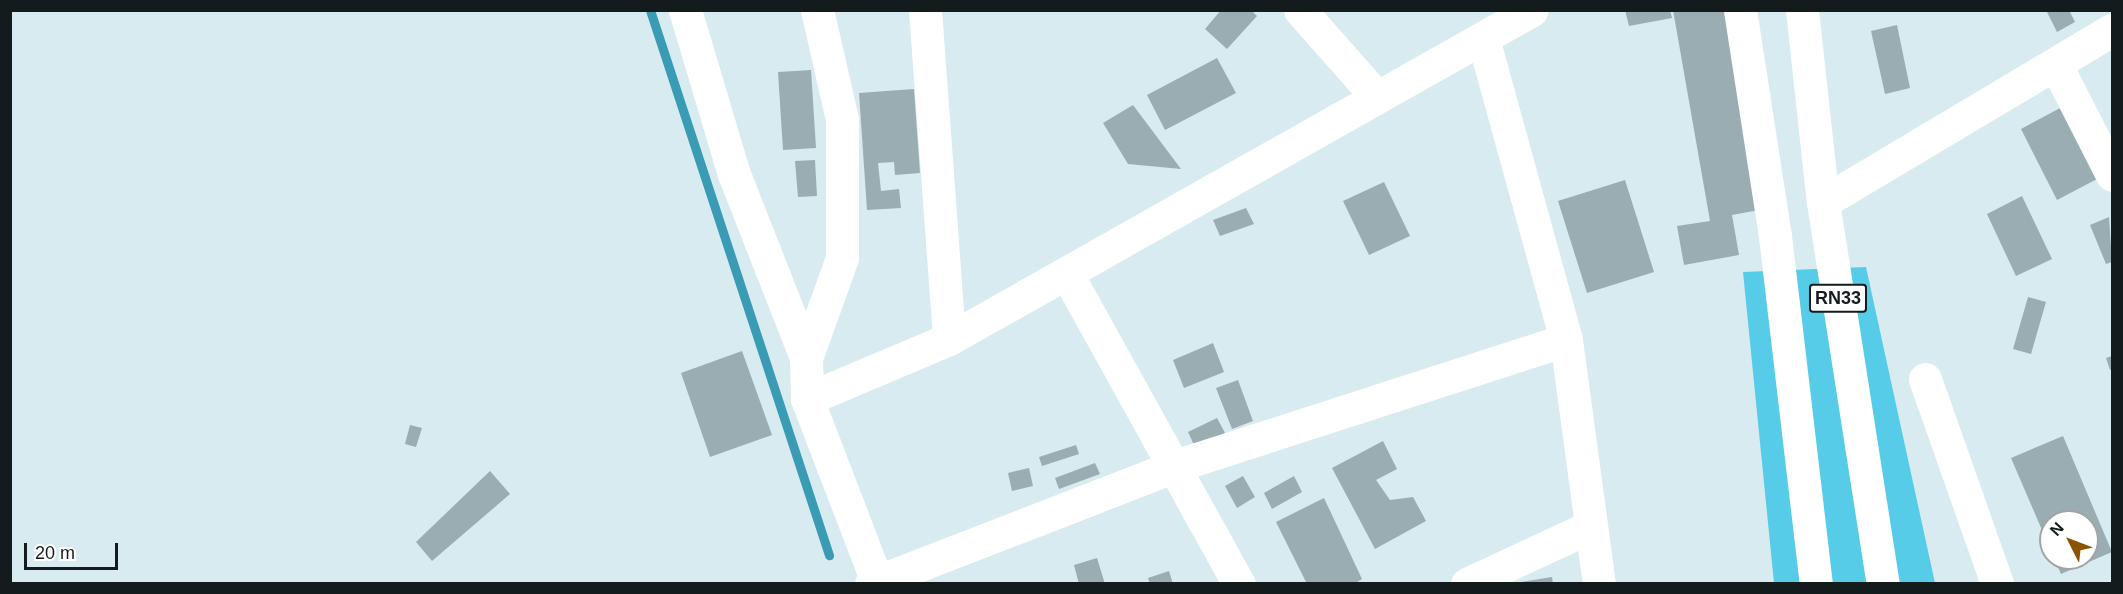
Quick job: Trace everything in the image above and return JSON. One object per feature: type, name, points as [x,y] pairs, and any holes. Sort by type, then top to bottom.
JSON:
[{"type":"street","points":[[685,10],[734,174],[806,358],[807,399],[876,583],[1172,468],[1566,340]]},
{"type":"street","points":[[806,358],[842,258],[842,119],[817,10]]},
{"type":"street","points":[[1300,10],[1376,96]]},
{"type":"street","points":[[807,399],[949,339],[1376,96],[1484,42],[1533,10]]},
{"type":"street","name":"RN33","points":[[1740,10],[1775,236],[1816,584]]},
{"type":"street","name":"RN33","points":[[1802,10],[1823,202],[1883,584]]},
{"type":"street","points":[[929,13],[949,339]]},
{"type":"street","points":[[1823,202],[2057,67],[2112,30]]},
{"type":"street","points":[[1484,42],[1566,340],[1587,528],[1599,584]]},
{"type":"street","points":[[2057,67],[2112,175]]},
{"type":"street","points":[[1066,274],[1172,468],[1239,584]]},
{"type":"street","points":[[1925,379],[1997,584]]},
{"type":"street","points":[[1467,584],[1587,528]]},
{"type":"shaded area","points":[[1866,267],[1935,583],[1774,583],[1743,272]]},
{"type":"building","points":[[1221,10],[1251,10],[1257,16],[1227,49],[1205,29]]},
{"type":"building","points":[[1625,10],[1670,10],[1672,18],[1629,26]]},
{"type":"building","points":[[1673,10],[1724,10],[1759,210],[1732,215],[1739,255],[1684,265],[1677,226],[1710,221]]},
{"type":"building","points":[[2046,10],[2069,10],[2075,22],[2057,32]]},
{"type":"building","points":[[1897,25],[1910,88],[1885,94],[1871,31]]},
{"type":"building","points":[[1217,58],[1236,93],[1165,130],[1147,95]]},
{"type":"building","points":[[811,70],[816,148],[783,150],[778,72]]},
{"type":"building","points":[[914,89],[920,173],[895,175],[894,162],[878,163],[881,191],[899,189],[901,208],[867,210],[859,93]]},
{"type":"building","points":[[1133,105],[1181,169],[1128,164],[1103,123]]},
{"type":"building","points":[[2062,107],[2099,178],[2057,200],[2021,129]]},
{"type":"building","points":[[815,160],[817,196],[798,197],[795,161]]},
{"type":"building","points":[[1625,180],[1654,272],[1587,293],[1558,201]]},
{"type":"building","points":[[1384,182],[1410,236],[1369,255],[1343,201]]},
{"type":"building","points":[[2022,196],[2052,259],[2016,276],[1987,214]]},
{"type":"building","points":[[1246,208],[1254,224],[1220,236],[1213,220]]},
{"type":"building","points":[[2109,217],[2112,262],[2106,264],[2090,225]]},
{"type":"building","points":[[2028,297],[2046,302],[2031,354],[2013,349]]},
{"type":"building","points":[[1213,343],[1224,372],[1184,388],[1173,360]]},
{"type":"building","points":[[742,351],[772,435],[710,457],[681,373]]},
{"type":"building","points":[[2112,356],[2112,369],[2110,370],[2106,358]]},
{"type":"building","points":[[1238,380],[1253,421],[1232,429],[1216,388]]},
{"type":"building","points":[[1217,418],[1225,433],[1195,447],[1188,432]]},
{"type":"building","points":[[410,425],[422,428],[416,447],[405,444]]},
{"type":"building","points":[[2063,436],[2094,510],[2039,510],[2039,523],[2011,458]]},
{"type":"building","points":[[1383,441],[1397,469],[1376,480],[1390,500],[1413,497],[1426,521],[1375,549],[1332,468]]},
{"type":"building","points":[[1076,445],[1079,454],[1042,466],[1039,457]]},
{"type":"building","points":[[1095,463],[1100,474],[1059,489],[1055,478]]},
{"type":"building","points":[[1029,468],[1033,486],[1012,491],[1008,473]]},
{"type":"building","points":[[490,471],[510,494],[432,561],[416,542]]},
{"type":"building","points":[[1243,476],[1255,497],[1237,508],[1225,486]]},
{"type":"building","points":[[1294,476],[1302,492],[1272,509],[1264,493]]},
{"type":"building","points":[[1324,498],[1362,579],[1354,584],[1307,584],[1276,522]]},
{"type":"building","points":[[2099,521],[2112,552],[2099,558]]},
{"type":"building","points":[[1097,558],[1105,584],[1079,584],[1074,565]]},
{"type":"building","points":[[1169,571],[1173,584],[1150,584],[1148,578]]},
{"type":"building","points":[[1552,577],[1553,584],[1521,584],[1521,582]]},
{"type":"waterway","points":[[650,10],[829,555]]}]
